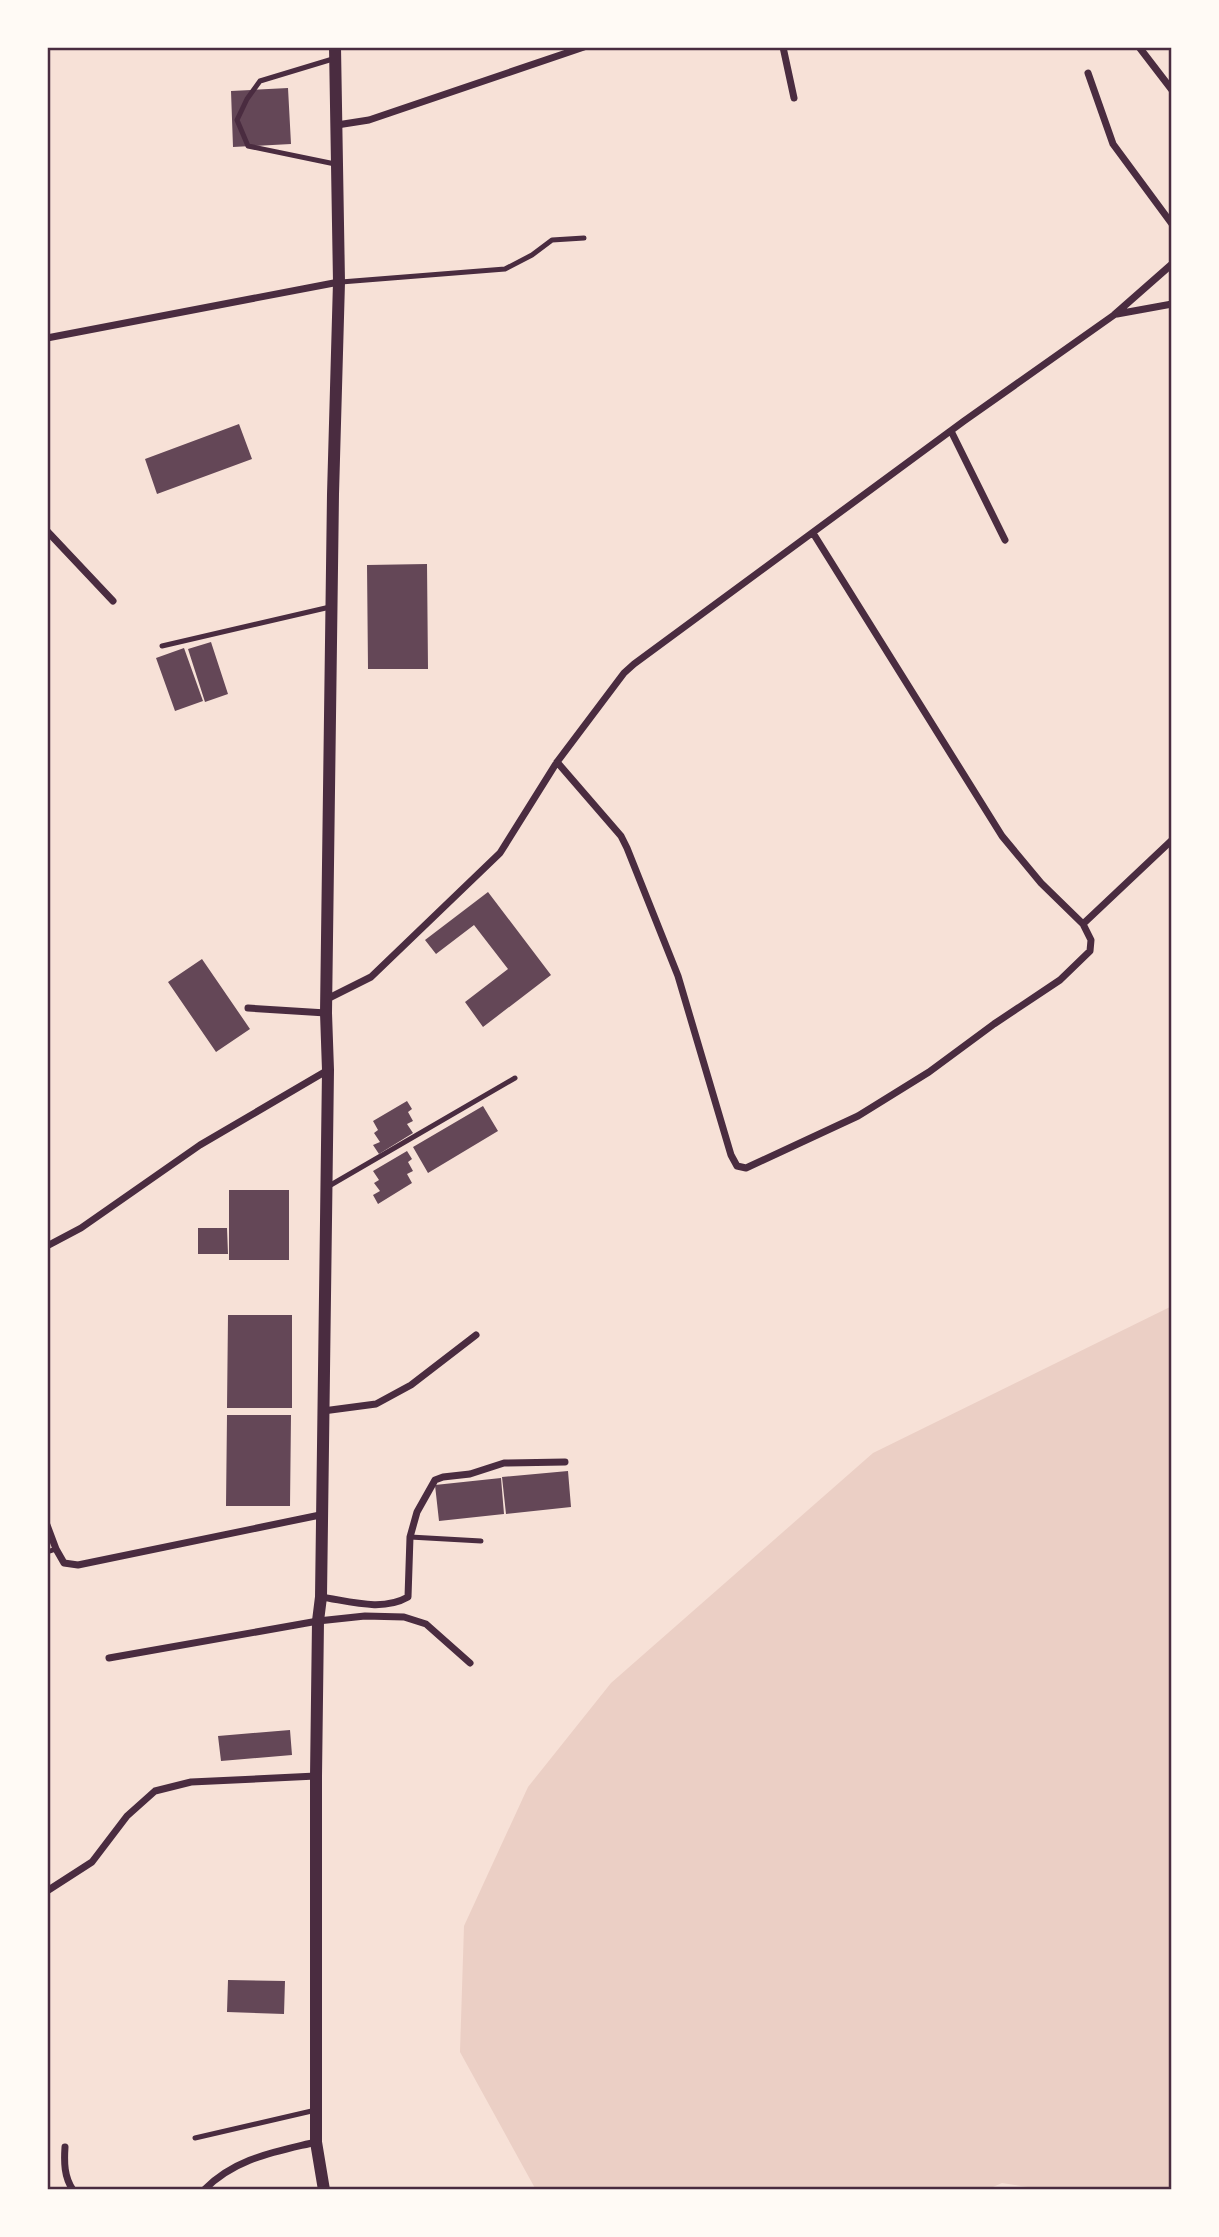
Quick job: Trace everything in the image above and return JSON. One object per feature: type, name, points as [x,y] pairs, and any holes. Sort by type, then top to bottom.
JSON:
[{"type":"street","points":[[337,125],[369,120],[584,47]]},
{"type":"street","points":[[783,47],[794,97]]},
{"type":"street","points":[[1139,47],[1172,90]]},
{"type":"street","points":[[324,2190],[316,2142],[316,1776],[328,1070],[326,1013],[333,494],[339,282],[335,52]]},
{"type":"street","points":[[1088,73],[1113,144],[1172,224]]},
{"type":"street","points":[[327,999],[371,977],[500,853],[557,762],[624,673],[634,664],[951,430],[1114,315],[1172,264]]},
{"type":"street","points":[[47,338],[339,282]]},
{"type":"street","points":[[1114,315],[1172,304]]},
{"type":"street","points":[[951,430],[1005,540]]},
{"type":"street","points":[[47,531],[113,601]]},
{"type":"street","points":[[557,762],[621,836],[627,848],[678,976],[730,1155],[737,1166],[746,1168],[858,1116],[929,1072],[1060,980],[1090,951],[1091,940],[1083,924],[1041,883],[1002,836],[813,533]]},
{"type":"street","points":[[1083,924],[1172,840]]},
{"type":"street","points":[[248,1008],[326,1013]]},
{"type":"street","points":[[47,1246],[81,1228],[200,1145],[328,1070]]},
{"type":"street","points":[[323,1410],[376,1404],[411,1385],[476,1335]]},
{"type":"street","points":[[321,1597],[378,1605],[400,1602],[408,1597],[410,1537],[417,1512],[435,1480],[505,1464],[565,1462]]},
{"type":"street","points":[[47,1525],[51,1551],[64,1563],[78,1566],[320,1516]]},
{"type":"street","points":[[109,1658],[318,1622],[365,1616],[404,1616],[426,1624],[470,1663]]},
{"type":"street","points":[[47,1891],[92,1861],[127,1816],[155,1791],[191,1782],[316,1776]]},
{"type":"street","points":[[204,2190],[218,2175],[257,2156],[316,2142]]},
{"type":"street","points":[[65,2147],[64,2167],[73,2190]]},
{"type":"lane","points":[[335,52],[260,80],[237,120],[248,146],[338,164]]},
{"type":"lane","points":[[339,282],[505,269],[532,255],[552,240],[584,238]]},
{"type":"lane","points":[[162,646],[333,606]]},
{"type":"lane","points":[[326,1187],[515,1078]]},
{"type":"lane","points":[[410,1537],[481,1541]]},
{"type":"lane","points":[[195,2138],[316,2110]]},
{"type":"shaded area","points":[[1172,1306],[1172,2190],[1048,2190],[1002,2183],[986,2190],[536,2190],[460,2052],[464,1926],[528,1787],[611,1683],[873,1453]]},
{"type":"building","points":[[288,88],[291,144],[233,147],[231,91]]},
{"type":"building","points":[[239,424],[252,459],[157,494],[145,459]]},
{"type":"building","points":[[427,564],[428,669],[368,669],[367,565]]},
{"type":"building","points":[[211,642],[228,694],[205,702],[188,649]]},
{"type":"building","points":[[184,648],[203,701],[175,711],[156,658]]},
{"type":"building","points":[[488,892],[551,975],[483,1027],[465,1002],[508,969],[474,925],[436,954],[425,940]]},
{"type":"building","points":[[202,959],[250,1029],[216,1052],[168,982]]},
{"type":"building","points":[[407,1101],[412,1109],[408,1112],[413,1121],[407,1124],[413,1133],[379,1154],[373,1145],[380,1142],[374,1133],[378,1130],[373,1121]]},
{"type":"building","points":[[483,1106],[498,1131],[428,1173],[413,1147]]},
{"type":"building","points":[[407,1151],[412,1159],[408,1162],[413,1171],[407,1174],[412,1183],[378,1204],[373,1195],[380,1191],[374,1183],[379,1180],[373,1171]]},
{"type":"building","points":[[229,1190],[289,1190],[289,1260],[229,1260]]},
{"type":"building","points":[[198,1228],[227,1228],[228,1254],[198,1254]]},
{"type":"building","points":[[228,1315],[292,1315],[292,1408],[227,1408]]},
{"type":"building","points":[[227,1415],[291,1415],[290,1506],[226,1506]]},
{"type":"building","points":[[568,1471],[571,1507],[506,1514],[502,1477]]},
{"type":"building","points":[[501,1478],[504,1514],[439,1521],[435,1485]]},
{"type":"building","points":[[290,1730],[292,1755],[221,1761],[218,1736]]},
{"type":"building","points":[[228,1980],[285,1981],[284,2014],[227,2012]]}]
